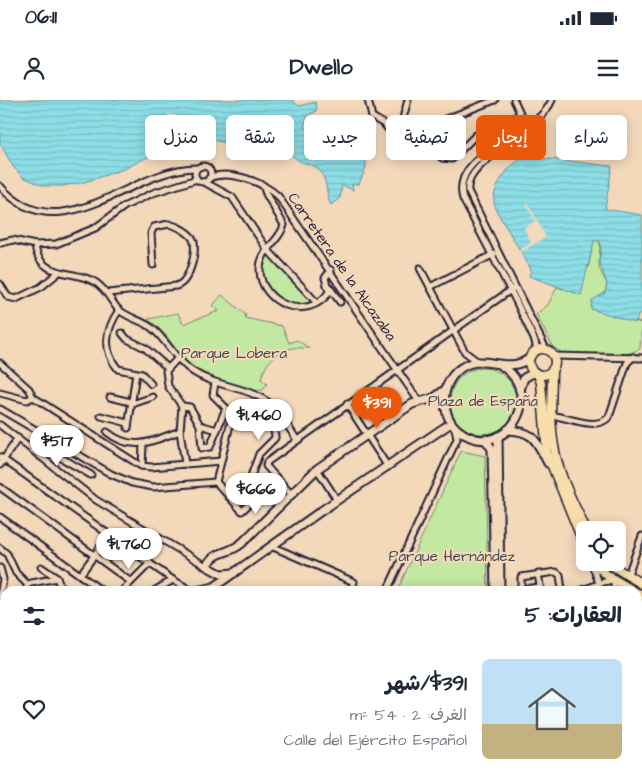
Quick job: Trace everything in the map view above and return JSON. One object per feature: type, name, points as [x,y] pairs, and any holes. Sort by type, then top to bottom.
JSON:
[{"type":"main road","points":[[502,366],[516,366],[530,358],[537,351],[550,353],[555,363],[552,370],[552,415],[556,458],[577,521]]},
{"type":"main road","points":[[530,358],[531,367],[541,383],[545,444],[554,477]]},
{"type":"main road","points":[[520,390],[515,378],[502,366],[492,362],[478,362],[464,366],[452,376],[446,389],[445,408],[453,425],[470,437],[485,439],[498,436],[507,430],[520,412],[520,390],[524,378],[536,373],[546,374],[552,370]]},
{"type":"main road","points":[[234,573],[221,574],[206,566],[215,555],[239,546],[317,469],[418,400],[434,398],[446,389]]},
{"type":"main road","points":[[216,586],[337,500],[442,429],[453,425]]},
{"type":"main road","points":[[507,430],[523,432],[533,436],[580,521]]},
{"type":"main road","points":[[495,586],[498,436]]},
{"type":"main road","points":[[485,439],[492,449],[500,586]]},
{"type":"main road","points":[[603,571],[625,586]]},
{"type":"main road","points":[[617,571],[642,586]]},
{"type":"main road","points":[[221,574],[221,582]]},
{"type":"main road","points":[[614,580],[623,580],[642,586]]},
{"type":"street","points":[[368,100],[370,115],[386,127]]},
{"type":"street","points":[[404,115],[408,100]]},
{"type":"street","points":[[479,100],[481,107]]},
{"type":"street","points":[[457,115],[495,100]]},
{"type":"street","points":[[541,115],[551,100]]},
{"type":"street","points":[[466,145],[476,135],[508,124],[520,113],[514,101]]},
{"type":"street","points":[[479,160],[466,173],[461,186],[463,199],[495,254]]},
{"type":"street","points":[[488,160],[471,176],[467,187],[495,254],[512,288],[550,353],[572,358],[642,358]]},
{"type":"street","name":"Carretera de la Alcazaba","points":[[196,174],[204,165],[224,176],[250,180],[263,185],[278,196],[331,270],[418,400]]},
{"type":"street","points":[[0,186],[13,199],[28,208],[54,212],[99,203],[142,183],[186,170],[207,180],[232,197],[267,248],[317,303]]},
{"type":"street","points":[[207,180],[210,170]]},
{"type":"street","points":[[0,243],[17,240],[35,244],[60,243],[95,228],[134,202],[160,190],[186,182],[196,174]]},
{"type":"street","name":"Carretera de la Alcazaba","points":[[207,180],[224,176]]},
{"type":"street","points":[[263,185],[266,194],[284,224],[281,233],[267,248],[260,268],[262,283],[268,294],[279,303],[297,308],[317,303],[327,295],[329,287]]},
{"type":"street","points":[[108,294],[176,286],[183,283],[188,277],[190,266],[194,242],[191,237],[169,224],[154,227],[150,233],[153,265]]},
{"type":"street","points":[[35,244],[42,261],[58,272],[86,278],[108,294],[119,310],[152,329],[177,358],[194,372],[215,383],[255,396],[269,403],[297,440]]},
{"type":"street","points":[[430,286],[495,254]]},
{"type":"street","points":[[420,268],[465,352],[478,362]]},
{"type":"street","points":[[331,270],[325,278],[340,302]]},
{"type":"street","points":[[0,284],[8,297],[16,299],[40,287],[58,272]]},
{"type":"street","points":[[291,494],[266,465],[297,440],[397,368],[512,288]]},
{"type":"street","points":[[512,288],[537,351]]},
{"type":"street","points":[[119,310],[111,324],[107,338],[107,348],[116,367],[144,375],[151,384]]},
{"type":"street","points":[[122,333],[127,340],[145,348],[167,371],[168,386],[182,406],[193,410],[200,426],[202,448],[210,448],[226,408]]},
{"type":"street","points":[[464,366],[465,352]]},
{"type":"street","points":[[543,412],[546,415],[592,423],[606,421],[627,363],[633,357]]},
{"type":"street","points":[[167,371],[177,358]]},
{"type":"street","points":[[0,363],[32,392],[33,398],[142,466],[151,468],[221,461]]},
{"type":"street","points":[[101,416],[128,426],[136,373]]},
{"type":"street","points":[[215,383],[213,395],[232,417],[216,482]]},
{"type":"street","points":[[0,393],[27,400],[33,398]]},
{"type":"street","points":[[110,397],[132,402],[153,397]]},
{"type":"street","points":[[229,496],[235,497],[246,487],[260,454],[271,445],[275,438],[274,429],[264,414],[264,409],[269,403]]},
{"type":"street","points":[[347,404],[388,467]]},
{"type":"street","points":[[182,406],[180,431],[185,464]]},
{"type":"street","points":[[0,409],[111,474],[132,483],[154,487],[216,482]]},
{"type":"street","points":[[0,425],[96,500],[206,566]]},
{"type":"street","points":[[389,586],[455,443],[453,425]]},
{"type":"street","points":[[200,426],[217,430]]},
{"type":"street","points":[[107,432],[121,442],[143,444],[180,431]]},
{"type":"street","points":[[0,465],[2,458],[18,438]]},
{"type":"street","points":[[142,466],[143,444]]},
{"type":"street","points":[[27,446],[46,449],[91,474]]},
{"type":"street","points":[[2,458],[173,580],[184,586]]},
{"type":"street","points":[[317,469],[337,500]]},
{"type":"street","points":[[216,482],[242,511],[256,497],[246,487]]},
{"type":"street","points":[[0,487],[131,582]]},
{"type":"street","points":[[0,517],[95,586]]},
{"type":"street","points":[[80,576],[110,535]]},
{"type":"street","points":[[628,577],[642,536]]},
{"type":"street","points":[[271,545],[354,582],[352,586]]},
{"type":"street","points":[[0,548],[7,554],[16,573],[27,584],[57,578]]},
{"type":"street","points":[[127,586],[150,563]]},
{"type":"street","points":[[41,567],[57,578],[60,586]]},
{"type":"street","points":[[0,568],[3,579],[2,586]]},
{"type":"street","points":[[595,571],[599,583]]},
{"type":"street","points":[[521,586],[521,577],[555,572],[560,575],[561,586]]},
{"type":"street","points":[[538,574],[540,586]]},
{"type":"street","points":[[163,586],[173,580]]},
{"type":"street","points":[[592,586],[614,580],[614,586]]},
{"type":"green space","points":[[594,240],[600,241],[599,268],[607,284],[605,293],[593,300],[591,309],[642,323],[640,349],[630,353],[564,354],[553,347],[536,314],[548,305],[557,287],[563,289],[588,268]]},
{"type":"green space","points":[[267,249],[317,303],[297,308],[268,294],[260,268]]},
{"type":"green space","name":"Parque Lobera","points":[[222,295],[246,315],[245,318],[282,326],[289,343],[297,340],[309,348],[295,348],[276,355],[268,363],[263,373],[261,379],[267,384],[263,390],[243,389],[232,386],[208,378],[198,372],[179,357],[167,337],[148,319],[178,313],[183,324],[219,311],[212,306]]},
{"type":"green space","name":"Plaza de España","points":[[483,368],[496,371],[506,378],[513,388],[516,401],[513,414],[506,424],[496,431],[483,434],[470,431],[460,424],[453,414],[450,401],[453,388],[460,378],[470,371]]},
{"type":"green space","name":"Parque Hernández","points":[[461,451],[485,456],[488,586],[399,586]]},
{"type":"water","points":[[0,100],[292,100],[299,106],[315,102],[317,108],[315,112],[304,115],[304,160],[366,160],[366,167],[359,184],[352,184],[353,190],[342,185],[340,198],[331,205],[324,178],[318,169],[300,162],[294,157],[294,115],[226,115],[226,143],[216,141],[216,115],[145,115],[145,158],[124,169],[85,182],[63,186],[44,186],[23,177],[14,168],[0,144]]},
{"type":"water","points":[[546,159],[612,166],[605,209],[642,215],[642,315],[639,314],[635,323],[591,309],[592,300],[605,293],[607,284],[599,261],[601,252],[600,241],[594,241],[581,295],[529,276],[531,269],[496,210],[494,203],[498,184],[519,160]]},
{"type":"pier","points":[[528,204],[546,237],[521,252],[519,250],[531,243],[524,228],[535,221],[526,205]]}]
